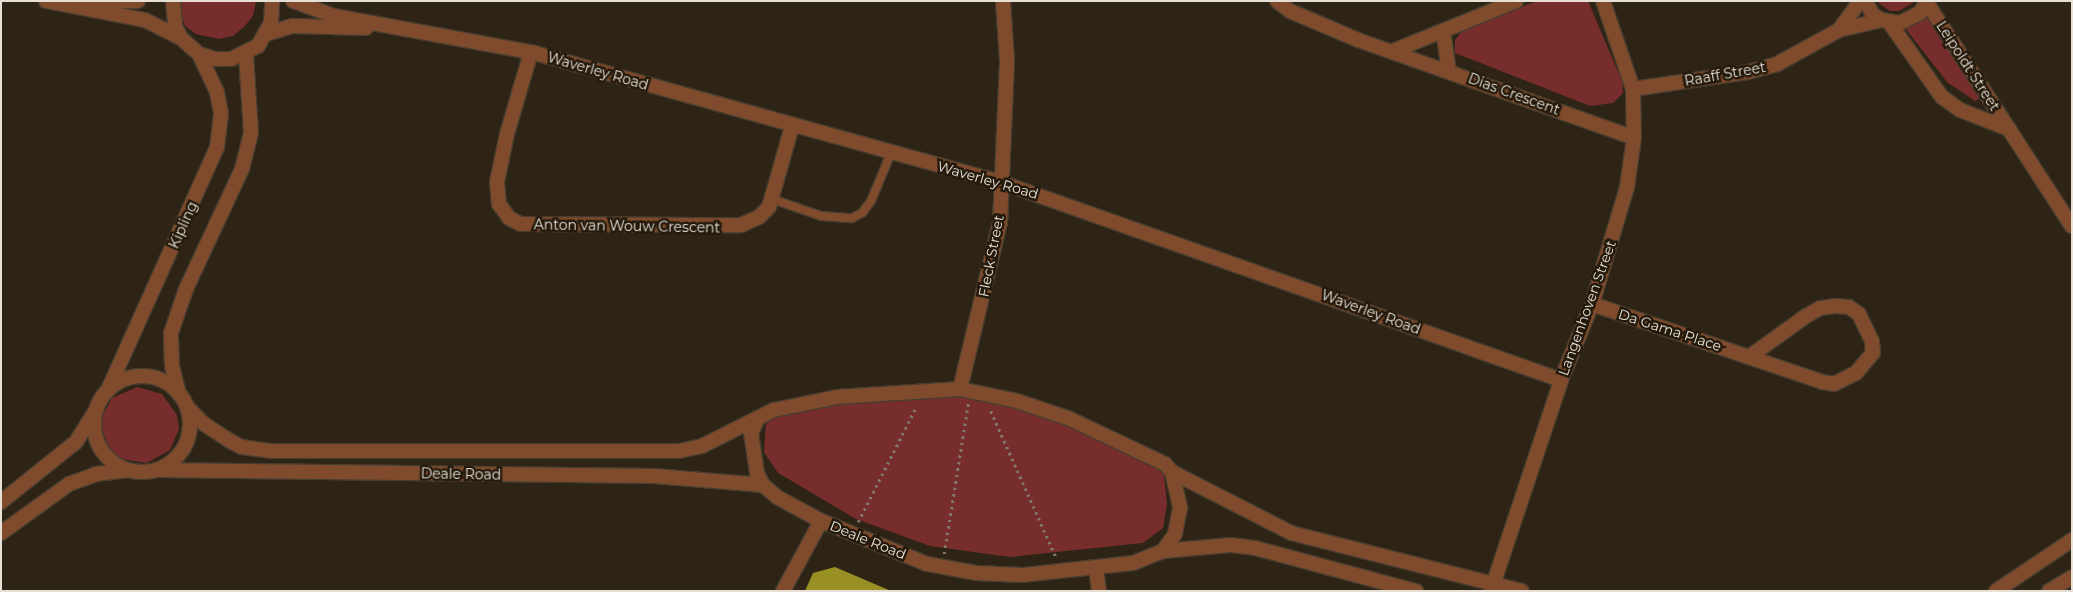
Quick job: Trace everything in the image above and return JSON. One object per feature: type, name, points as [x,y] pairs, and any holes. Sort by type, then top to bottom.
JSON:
[{"type":"street","points":[[50,2],[138,1]]},
{"type":"street","points":[[173,1],[175,26],[181,38]]},
{"type":"street","points":[[50,2],[145,20],[181,38],[199,54],[223,59],[246,54],[266,34],[271,23],[272,1]]},
{"type":"street","name":"Waverley Road","points":[[293,1],[334,16],[531,52],[792,126],[1003,183],[1561,380]]},
{"type":"street","name":"Fleck Street","points":[[971,391],[1000,223],[1007,60],[1003,1]]},
{"type":"street","name":"Dias Crescent","points":[[1277,1],[1318,25],[1634,138]]},
{"type":"street","points":[[1394,51],[1516,1]]},
{"type":"street","name":"Langenhoven Street","points":[[1492,586],[1561,380],[1592,304],[1627,186],[1634,138],[1633,89],[1603,1]]},
{"type":"street","name":"Raaff Street","points":[[1839,30],[1860,1]]},
{"type":"street","name":"Leipoldt Street","points":[[1865,1],[1873,15],[1885,21],[1942,97],[1960,110],[2009,129]]},
{"type":"street","name":"Raaff Street","points":[[1633,89],[1748,72],[1777,64],[1839,30],[1885,21],[1911,19],[1927,2]]},
{"type":"street","name":"Leipoldt Street","points":[[1927,2],[2072,226]]},
{"type":"street","name":"Waverley Road","points":[[266,34],[293,26],[402,28]]},
{"type":"street","points":[[1442,31],[1449,71]]},
{"type":"street","name":"Anton van Wouw Crescent","points":[[531,52],[507,134],[497,182],[499,204],[509,218],[521,224],[535,226],[729,227],[759,217],[772,199],[792,126]]},
{"type":"street","name":"Kipling","points":[[107,392],[217,147],[221,130],[220,106],[199,54]]},
{"type":"street","name":"Kipling","points":[[179,394],[172,366],[171,333],[186,289],[242,169],[252,132],[246,54]]},
{"type":"street","name":"Da Gama Place","points":[[1592,304],[1749,356],[1802,377],[1834,384],[1856,373],[1873,353],[1872,341],[1859,314],[1849,307],[1835,306],[1820,308],[1806,316],[1749,356]]},
{"type":"street","points":[[1,502],[76,442],[107,392],[120,382],[144,377],[167,383],[179,394],[187,407],[189,437],[182,451],[158,470],[142,472],[127,470],[96,474],[69,484],[1,533]]},
{"type":"street","name":"Deale Road","points":[[187,407],[204,424],[230,441],[242,447],[272,452],[679,451],[702,446],[758,418],[808,400],[925,390],[971,391],[1068,418],[1154,456],[1172,472],[1291,533],[1492,586],[1522,591]]},
{"type":"street","points":[[98,406],[93,422],[96,437],[108,457],[127,470]]},
{"type":"street","points":[[758,418],[751,433],[757,473],[763,485]]},
{"type":"street","name":"Deale Road","points":[[158,470],[654,476],[763,485],[777,497],[821,521],[928,564],[947,568],[1022,575],[1063,572],[1133,563],[1163,551],[1232,545],[1255,548],[1416,591]]},
{"type":"street","points":[[1163,551],[1175,534],[1180,508],[1172,472]]},
{"type":"street","points":[[783,591],[821,521]]},
{"type":"street","points":[[1996,591],[2072,540]]},
{"type":"street","points":[[1096,569],[1099,591]]},
{"type":"street","points":[[2049,591],[2072,577]]},
{"type":"lane","points":[[772,199],[821,216],[852,218],[862,213],[872,201],[891,153]]},
{"type":"path","points":[[852,534],[925,390]]},
{"type":"path","points":[[947,568],[971,391]]},
{"type":"path","points":[[971,391],[1063,572]]},
{"type":"shaded area","points":[[175,1],[256,2],[253,16],[244,27],[233,36],[219,39],[196,34],[185,26]]},
{"type":"shaded area","points":[[1538,1],[1588,1],[1622,81],[1623,93],[1613,103],[1590,106],[1455,53],[1455,40],[1466,26]]},
{"type":"shaded area","points":[[1876,1],[1916,1],[1899,11],[1890,11]]},
{"type":"shaded area","points":[[1934,10],[1981,98],[1975,101],[1947,82],[1905,28]]},
{"type":"shaded area","points":[[137,387],[162,394],[177,415],[179,429],[170,450],[147,463],[120,459],[110,450],[99,422],[112,398]]},
{"type":"shaded area","points":[[918,392],[991,397],[1144,455],[1164,475],[1167,504],[1163,528],[1143,543],[1010,557],[930,546],[856,519],[778,473],[764,452],[766,424],[790,404]]},
{"type":"building","points":[[835,567],[891,591],[805,591],[813,573]]}]
